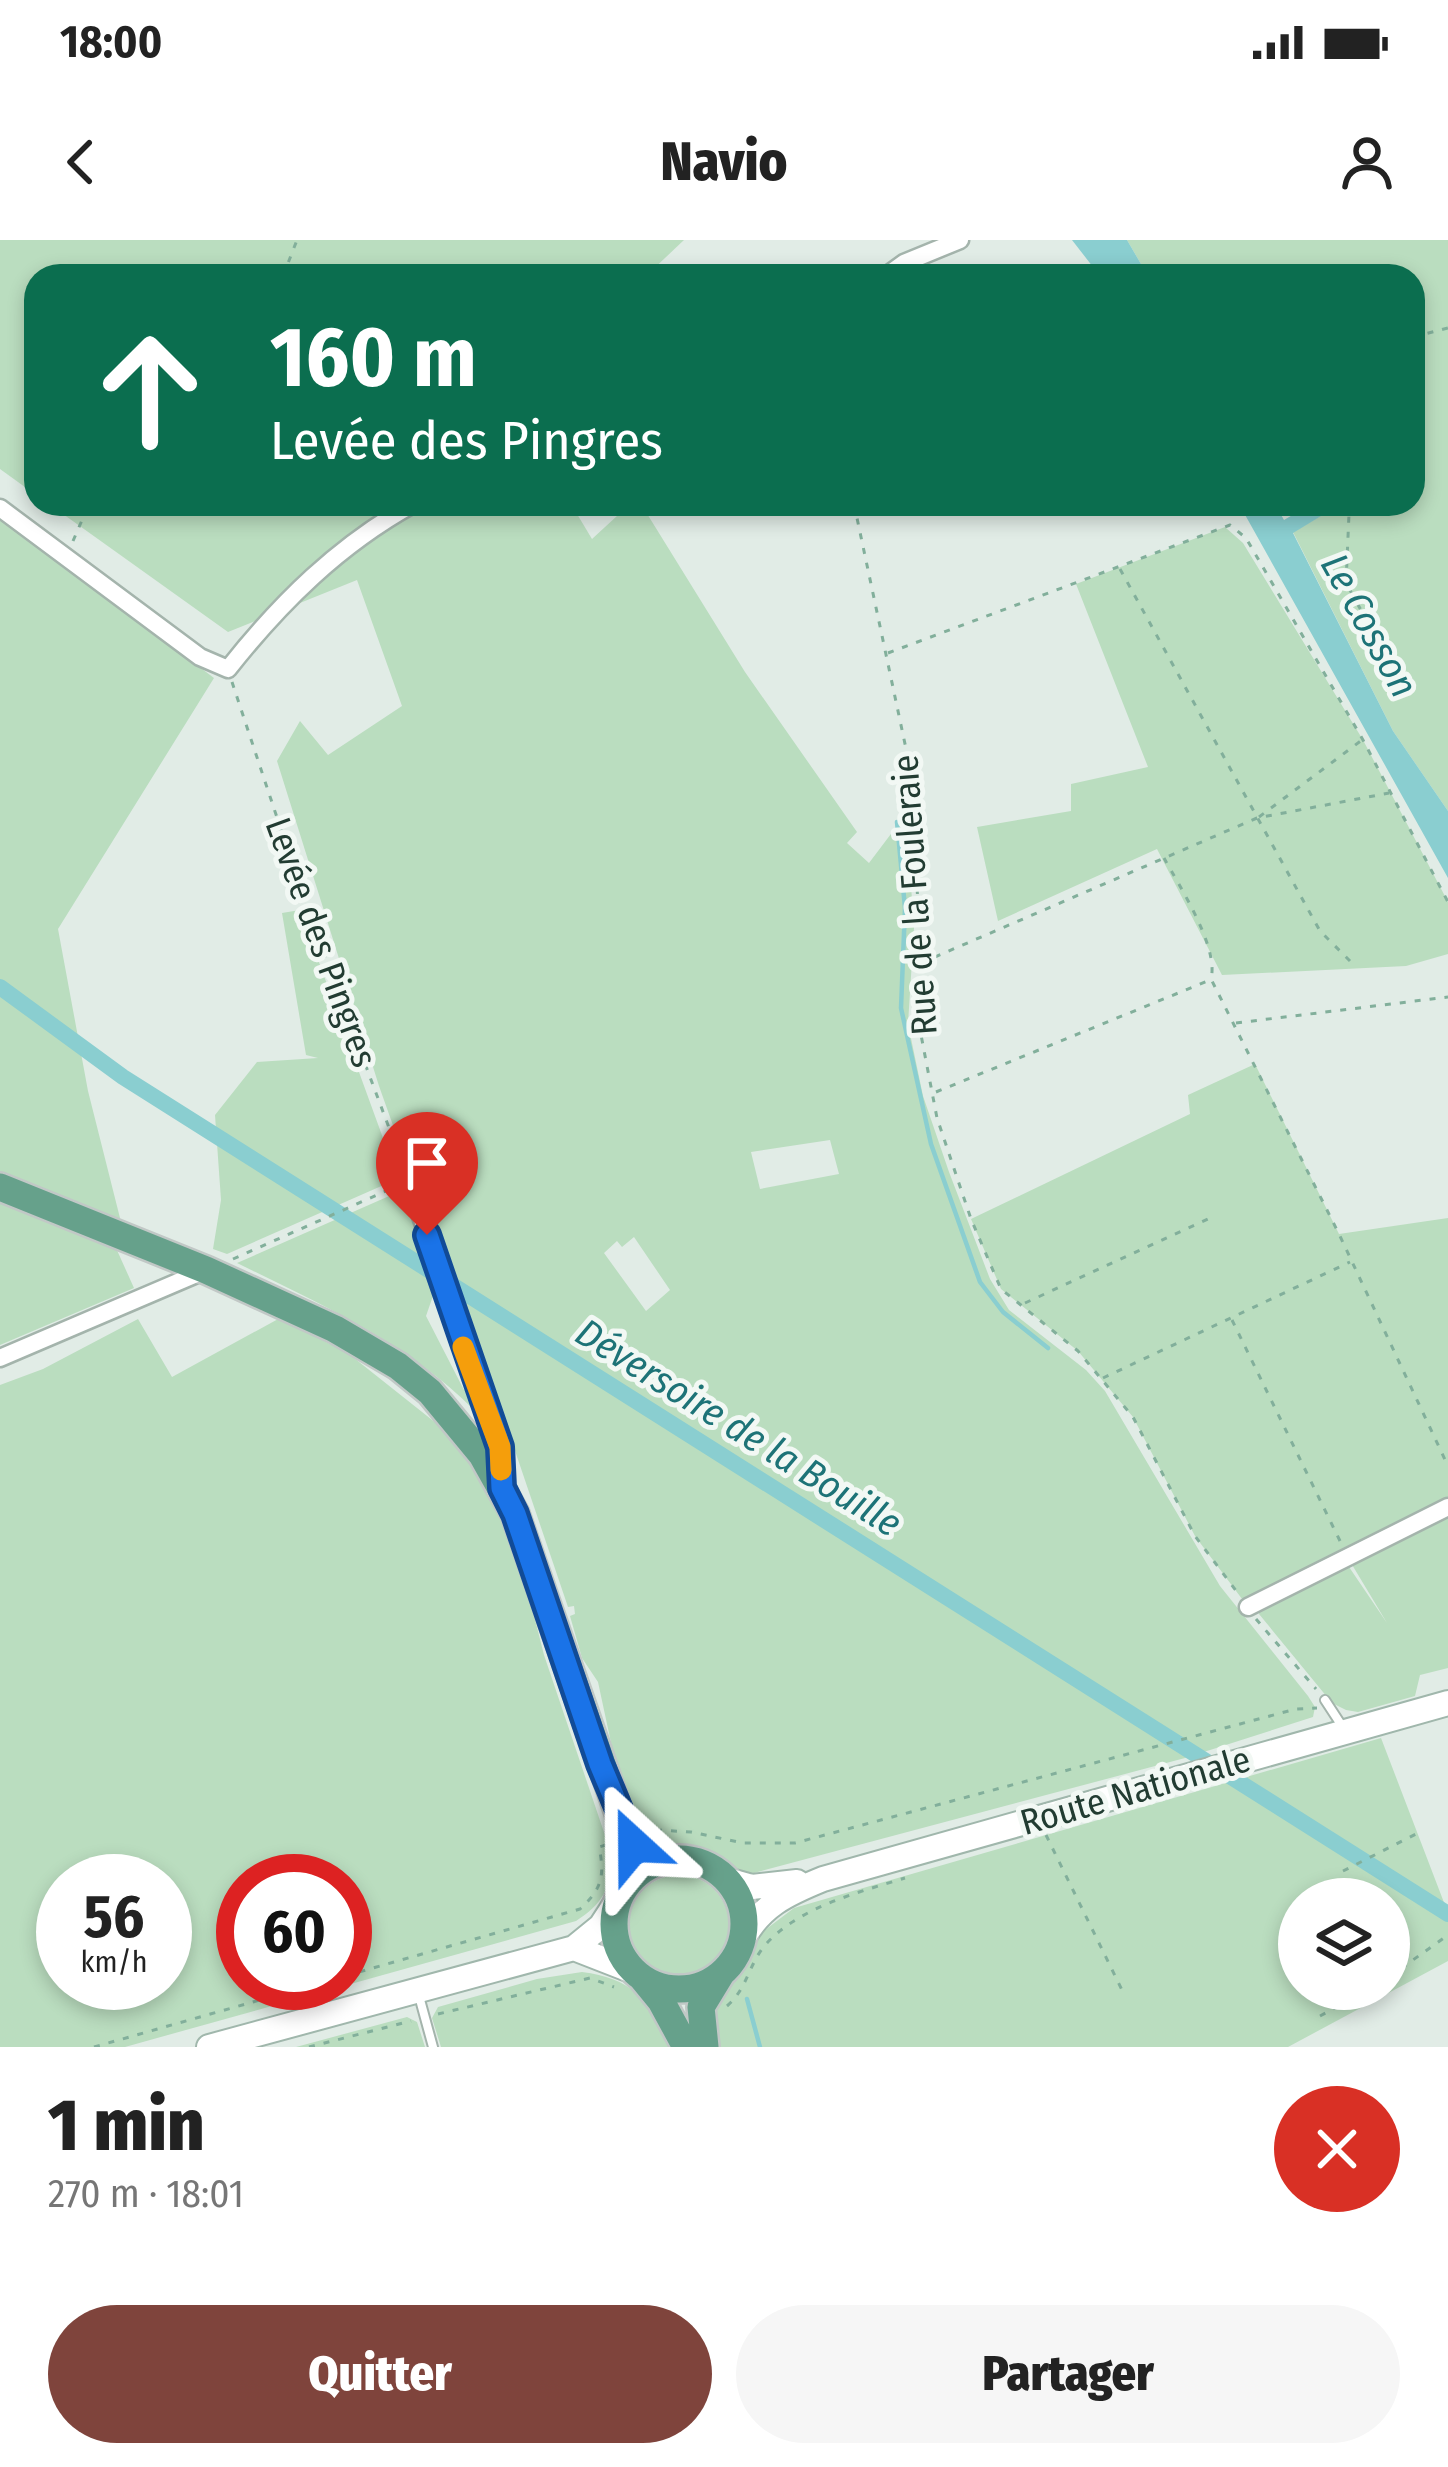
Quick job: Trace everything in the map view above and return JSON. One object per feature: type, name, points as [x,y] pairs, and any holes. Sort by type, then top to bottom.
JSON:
[{"type":"main road","points":[[0,1187],[219,1265],[398,1366],[456,1420],[515,1514],[600,1764],[645,1856],[659,1862],[696,1862],[727,1880],[743,1912],[741,1942],[707,1992],[700,2018],[704,2047]]},
{"type":"main road","name":"Route Nationale","points":[[741,1942],[758,1914],[789,1893],[823,1879],[1448,1702]]},
{"type":"main road","points":[[633,1980],[614,1930],[635,1836]]},
{"type":"main road","points":[[209,2047],[417,1990],[601,1926],[635,1876],[659,1862]]},
{"type":"main road","name":"Route Nationale","points":[[727,1880],[752,1887],[823,1879]]},
{"type":"main road","points":[[571,1938],[661,2001],[686,2047]]},
{"type":"main road","points":[[633,1980],[679,1989],[703,1984],[724,1971]]},
{"type":"street","points":[[903,264],[960,240]]},
{"type":"street","points":[[0,508],[200,657],[228,668],[313,574],[391,516]]},
{"type":"street","points":[[409,1181],[500,1447],[502,1488]]},
{"type":"street","points":[[0,1358],[219,1265]]},
{"type":"street","points":[[1248,1607],[1448,1507]]},
{"type":"lane","points":[[1327,1703],[1346,1732]]},
{"type":"lane","points":[[417,1990],[433,2047]]},
{"type":"path","points":[[65,556],[83,516]]},
{"type":"path","name":"Rue de la Fouleraie","points":[[857,516],[908,758],[920,964],[917,1014],[932,1094],[971,1219],[1001,1288],[1078,1351],[1133,1417],[1195,1536],[1327,1703]]},
{"type":"path","points":[[1349,516],[1346,583],[1405,691]]},
{"type":"path","points":[[886,653],[1230,525],[1246,538],[1363,740],[1448,902]]},
{"type":"path","points":[[1120,568],[1320,931],[1356,967]]},
{"type":"path","name":"Levée des Pingres","points":[[228,668],[310,917],[409,1181]]},
{"type":"path","points":[[1257,818],[1363,740]]},
{"type":"path","points":[[920,964],[1257,818],[1389,793]]},
{"type":"path","points":[[1164,858],[1196,917],[1214,968],[1211,979],[1448,1466]]},
{"type":"path","points":[[932,1094],[1211,979]]},
{"type":"path","points":[[1234,1023],[1448,997]]},
{"type":"path","points":[[219,1265],[409,1181]]},
{"type":"path","points":[[1021,1305],[1208,1219]]},
{"type":"path","points":[[1102,1378],[1351,1262]]},
{"type":"path","points":[[1232,1318],[1348,1558]]},
{"type":"path","points":[[372,1968],[580,1910],[596,1895],[604,1874],[598,1847],[635,1836],[691,1832],[743,1843],[795,1843],[1327,1703]]},
{"type":"path","points":[[1037,1817],[1122,1990]]},
{"type":"path","points":[[635,1836],[653,1819]]},
{"type":"path","points":[[1343,1871],[1418,1833]]},
{"type":"path","points":[[700,2018],[718,2014],[733,2002],[769,1941],[804,1915],[918,1874]]},
{"type":"path","points":[[566,1914],[571,1938]]},
{"type":"path","points":[[1410,1962],[1448,1935]]},
{"type":"path","points":[[308,2047],[590,1978],[633,1980]]},
{"type":"path","points":[[94,2047],[225,2010]]},
{"type":"path","points":[[1320,2016],[1331,2010]]},
{"type":"green space","points":[[0,240],[684,240],[659,264],[24,264],[24,486],[0,469]]},
{"type":"green space","points":[[1127,240],[1448,240],[1448,811],[1393,731],[1293,532],[1321,516],[1425,516],[1425,264],[1141,264]]},
{"type":"green space","points":[[0,516],[214,678],[58,929],[88,1091],[121,1222],[0,1173]]},
{"type":"green space","points":[[66,516],[578,516],[592,539],[617,516],[648,516],[745,672],[857,832],[847,843],[869,863],[906,814],[914,928],[908,1024],[923,1096],[990,1279],[1009,1310],[1086,1370],[1105,1391],[1220,1586],[1308,1696],[1315,1707],[1313,1717],[1185,1758],[754,1873],[697,1850],[648,1843],[613,1752],[598,1682],[582,1658],[570,1616],[575,1614],[574,1606],[568,1607],[509,1433],[492,1402],[472,1404],[474,1410],[392,1345],[237,1263],[396,1193],[408,1201],[434,1293],[426,1316],[464,1390],[484,1382],[379,1086],[277,761],[300,721],[328,755],[402,706],[357,580],[228,632]],"holes":[[[830,1140],[839,1174],[760,1189],[751,1152]],[[634,1237],[670,1290],[646,1311],[604,1253],[617,1241],[622,1247]]]},
{"type":"green space","points":[[1225,527],[1243,543],[1363,740],[1448,902],[1448,954],[1406,966],[1222,975],[1157,849],[998,921],[977,827],[1071,811],[1071,784],[1148,767],[1076,584]]},
{"type":"green space","points":[[300,910],[395,1171],[386,1184],[227,1254],[213,1249],[221,1200],[215,1115],[257,1062],[318,1058],[306,1055],[282,913]]},
{"type":"green space","points":[[1255,1064],[1339,1234],[1448,1218],[1448,1668],[1420,1675],[1415,1696],[1358,1712],[1332,1703],[1259,1614],[1260,1606],[1347,1564],[1387,1623],[1348,1558],[1248,1607],[1195,1536],[1133,1417],[1078,1351],[1001,1289],[971,1219],[1190,1114],[1188,1095]]},
{"type":"green space","points":[[0,1203],[116,1248],[134,1288],[0,1345]]},
{"type":"green space","points":[[280,1318],[349,1354],[474,1459],[518,1552],[544,1655],[611,1853],[608,1884],[600,1900],[576,1921],[372,1978],[372,1854],[216,1854],[216,2010],[257,2010],[125,2047],[0,2047],[0,1385],[43,1369],[138,1319],[172,1377]]},
{"type":"green space","points":[[1381,1738],[1448,1913],[1448,1961],[1410,1981],[1410,1878],[1278,1878],[1278,2010],[1357,2010],[1288,2047],[713,2047],[712,1999],[747,1965],[761,1933],[794,1908]]},
{"type":"green space","points":[[679,1875],[698,1879],[714,1890],[725,1906],[729,1925],[725,1944],[714,1960],[698,1971],[679,1975],[660,1971],[644,1960],[633,1944],[629,1925],[633,1906],[644,1890],[660,1879]]},
{"type":"green space","points":[[582,1972],[616,1980],[639,1995],[672,2047],[441,2047],[432,2018],[438,2007],[537,1979]]},
{"type":"green space","points":[[407,2017],[417,2022],[425,2047],[296,2047]]},
{"type":"water","points":[[1072,240],[1127,240],[1141,264],[1091,264]]},
{"type":"water","points":[[1246,516],[1282,516],[1284,520],[1321,516],[1293,533],[1393,731],[1448,811],[1448,878]]},
{"type":"waterway","points":[[897,822],[905,908],[901,1008],[931,1144],[980,1282],[1003,1312],[1048,1348]]},
{"type":"waterway","name":"Déversoire de la Bouille","points":[[0,987],[123,1077],[1448,1914]]},
{"type":"waterway","points":[[747,1999],[760,2047]]},
{"type":"slow traffic","points":[[463,1347],[500,1447],[501,1470]]},
{"type":"route","points":[[427,1235],[500,1447],[502,1488],[600,1764],[634,1845]]},
{"type":"water label","name":"Le Cosson","points":[[1370,625]]}]
